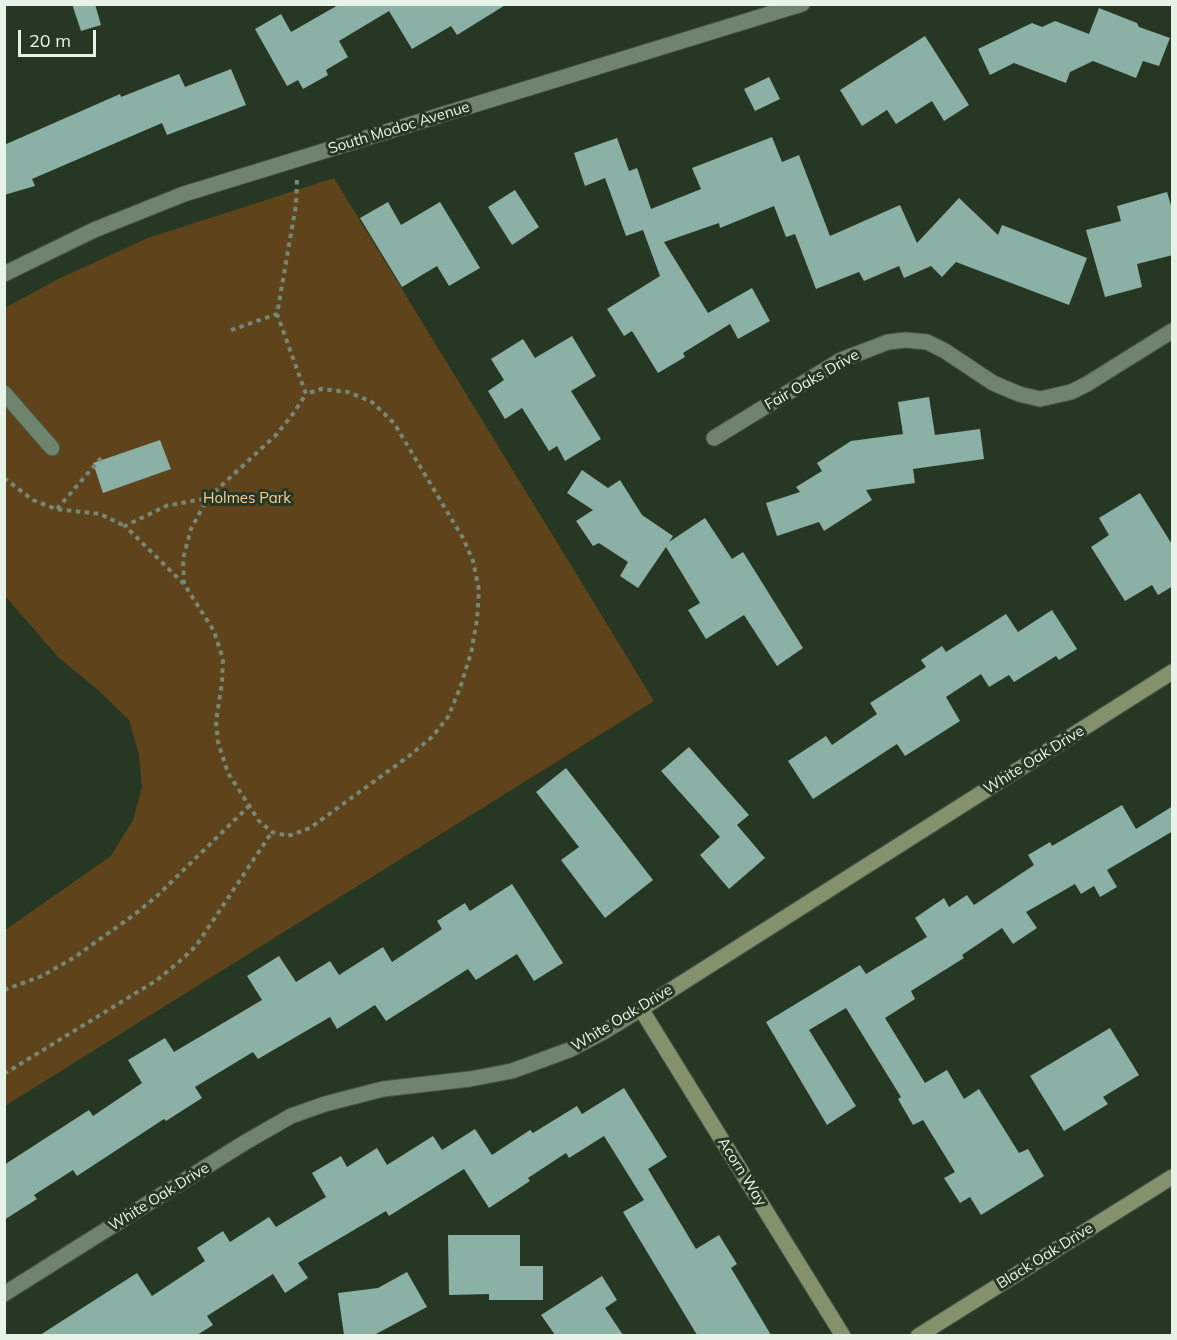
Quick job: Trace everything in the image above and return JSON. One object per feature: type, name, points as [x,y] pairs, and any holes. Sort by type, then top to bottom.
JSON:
[{"type":"street","name":"South Modoc Avenue","points":[[4,274],[94,230],[184,194],[802,4]]},
{"type":"street","name":"Fair Oaks Drive","points":[[714,438],[841,360],[888,342],[906,340],[927,342],[945,351],[993,383],[1019,394],[1040,399],[1071,392],[1087,384],[1173,331]]},
{"type":"street","points":[[4,393],[52,448]]},
{"type":"street","name":"White Oak Drive","points":[[4,1294],[244,1143],[291,1116],[325,1104],[383,1089],[470,1079],[512,1071],[569,1050],[605,1031],[1173,672]]},
{"type":"street","name":"Acorn Way","points":[[641,1009],[843,1335]]},
{"type":"street","name":"Black Oak Drive","points":[[918,1335],[1173,1177]]},
{"type":"path","points":[[292,160],[298,183],[297,194],[277,314],[306,394]]},
{"type":"path","points":[[231,330],[277,314]]},
{"type":"path","points":[[4,478],[33,501],[56,509],[100,514],[125,526],[184,584],[214,631],[223,659],[216,721],[218,742],[228,773],[259,821],[272,832],[288,836],[310,828],[409,756],[432,736],[448,717],[471,653],[479,590],[463,537],[394,423],[372,402],[348,392],[321,389],[306,394],[294,414],[276,435],[208,498],[191,529],[183,559],[184,584]]},
{"type":"path","points":[[56,509],[101,458]]},
{"type":"path","points":[[125,526],[166,506],[208,498]]},
{"type":"path","points":[[4,990],[50,972],[135,914],[157,896],[249,806]]},
{"type":"path","points":[[4,1074],[157,980],[180,961],[196,946],[272,832]]},
{"type":"green space","name":"Holmes Park","points":[[334,178],[654,701],[5,1106],[5,930],[111,856],[133,820],[142,787],[139,755],[129,720],[97,689],[59,658],[5,596],[5,308],[58,279],[148,238]]},
{"type":"building","points":[[72,4],[95,4],[101,25],[81,31]]},
{"type":"building","points":[[340,4],[507,4],[457,35],[451,26],[412,49],[389,11],[339,41],[348,57],[326,70],[328,75],[303,89],[298,80],[287,86],[255,29],[281,14],[291,32]]},
{"type":"building","points":[[1099,8],[1137,23],[1139,27],[1170,38],[1159,66],[1143,61],[1136,78],[1093,61],[1070,72],[1066,83],[1014,63],[990,75],[978,49],[1032,23],[1042,27],[1055,21],[1089,34]]},
{"type":"building","points":[[925,36],[969,105],[944,121],[932,101],[896,124],[887,110],[862,126],[840,90]]},
{"type":"building","points":[[231,69],[246,105],[167,135],[162,123],[32,179],[35,186],[4,195],[4,145],[120,94],[121,97],[179,74],[185,87]]},
{"type":"building","points":[[769,77],[780,99],[755,111],[744,89]]},
{"type":"building","points":[[772,137],[782,162],[799,155],[830,236],[900,205],[917,243],[959,198],[998,235],[1002,225],[1087,258],[1069,305],[956,262],[942,277],[931,266],[904,278],[899,266],[864,281],[859,272],[816,289],[795,234],[786,237],[774,206],[720,228],[719,223],[664,242],[708,313],[752,288],[770,321],[738,339],[730,324],[683,353],[685,357],[658,373],[632,331],[624,336],[607,309],[660,276],[643,230],[626,236],[605,178],[585,186],[574,153],[617,138],[629,171],[637,168],[651,209],[701,189],[692,168]]},
{"type":"building","points":[[515,190],[539,227],[512,245],[488,207]]},
{"type":"building","points":[[1167,192],[1173,212],[1173,255],[1137,264],[1142,287],[1105,297],[1086,230],[1121,221],[1117,206]]},
{"type":"building","points":[[388,202],[401,225],[440,202],[480,268],[449,286],[437,266],[402,287],[360,218]]},
{"type":"building","points":[[572,336],[596,376],[571,391],[601,439],[565,461],[557,446],[549,451],[522,408],[505,419],[488,391],[504,380],[491,359],[523,339],[535,358]]},
{"type":"building","points":[[929,397],[935,435],[980,429],[984,459],[913,469],[915,483],[866,490],[872,500],[824,531],[819,522],[777,536],[766,503],[800,492],[796,487],[822,471],[817,463],[851,441],[903,434],[898,402]]},
{"type":"building","points":[[160,440],[171,469],[103,493],[93,463]]},
{"type":"building","points":[[582,470],[608,488],[620,480],[642,515],[673,536],[669,542],[705,518],[732,559],[743,552],[803,648],[777,666],[744,615],[706,639],[688,610],[700,603],[666,547],[638,588],[620,576],[628,562],[599,543],[593,546],[576,521],[593,510],[567,493]]},
{"type":"building","points":[[1140,493],[1173,546],[1173,586],[1158,595],[1152,585],[1125,601],[1091,547],[1109,535],[1099,518]]},
{"type":"building","points":[[1052,610],[1077,649],[1059,660],[1056,656],[1014,682],[1009,675],[989,687],[981,674],[946,697],[960,721],[905,756],[897,744],[813,799],[788,761],[826,736],[832,745],[877,714],[870,703],[926,667],[921,660],[942,646],[946,652],[1006,614],[1018,632]]},
{"type":"building","points":[[689,747],[749,815],[737,825],[765,858],[729,889],[700,855],[720,837],[661,771]]},
{"type":"building","points":[[566,768],[653,880],[605,918],[561,860],[579,847],[536,792]]},
{"type":"building","points":[[1122,805],[1136,829],[1173,806],[1173,831],[1107,870],[1117,887],[1100,897],[1094,886],[1081,894],[1075,884],[1026,912],[1037,928],[1013,944],[1002,928],[962,955],[964,958],[911,991],[915,999],[885,1018],[925,1083],[947,1070],[964,1099],[979,1089],[1019,1153],[1028,1149],[1044,1176],[981,1215],[970,1197],[960,1203],[944,1178],[955,1172],[923,1120],[913,1125],[898,1099],[901,1097],[846,1008],[809,1030],[856,1106],[827,1125],[766,1022],[860,965],[866,974],[927,937],[915,918],[944,898],[949,907],[967,895],[974,905],[1034,865],[1028,855],[1050,842],[1052,846]]},
{"type":"building","points":[[512,884],[563,963],[534,981],[517,954],[476,980],[468,969],[386,1021],[375,1005],[337,1029],[330,1017],[258,1059],[253,1052],[195,1087],[202,1098],[166,1121],[164,1119],[77,1176],[73,1170],[34,1195],[37,1199],[4,1220],[4,1165],[89,1110],[93,1116],[142,1083],[128,1060],[165,1038],[174,1052],[262,1000],[247,976],[279,956],[296,982],[330,961],[339,975],[383,947],[392,962],[442,929],[437,921],[465,903],[470,911]]},
{"type":"building","points":[[1110,1028],[1139,1075],[1103,1097],[1108,1104],[1064,1131],[1030,1076]]},
{"type":"building","points":[[624,1088],[667,1157],[648,1169],[696,1249],[719,1235],[737,1264],[731,1268],[771,1335],[697,1335],[623,1212],[644,1200],[604,1136],[569,1158],[566,1153],[528,1178],[530,1181],[489,1208],[464,1169],[389,1216],[386,1211],[298,1263],[308,1278],[285,1293],[273,1274],[207,1316],[213,1325],[197,1335],[40,1335],[137,1273],[152,1296],[205,1261],[197,1248],[223,1231],[230,1242],[269,1217],[276,1227],[326,1197],[312,1173],[341,1156],[347,1167],[377,1148],[387,1165],[433,1136],[442,1150],[475,1129],[492,1155],[530,1130],[533,1133],[577,1106],[582,1114]]},
{"type":"building","points":[[448,1235],[520,1235],[520,1266],[543,1266],[543,1300],[489,1300],[489,1294],[449,1295]]},
{"type":"building","points":[[407,1272],[427,1307],[374,1335],[344,1335],[338,1293],[378,1288]]},
{"type":"building","points":[[602,1276],[617,1300],[605,1308],[623,1335],[555,1335],[541,1315]]}]
